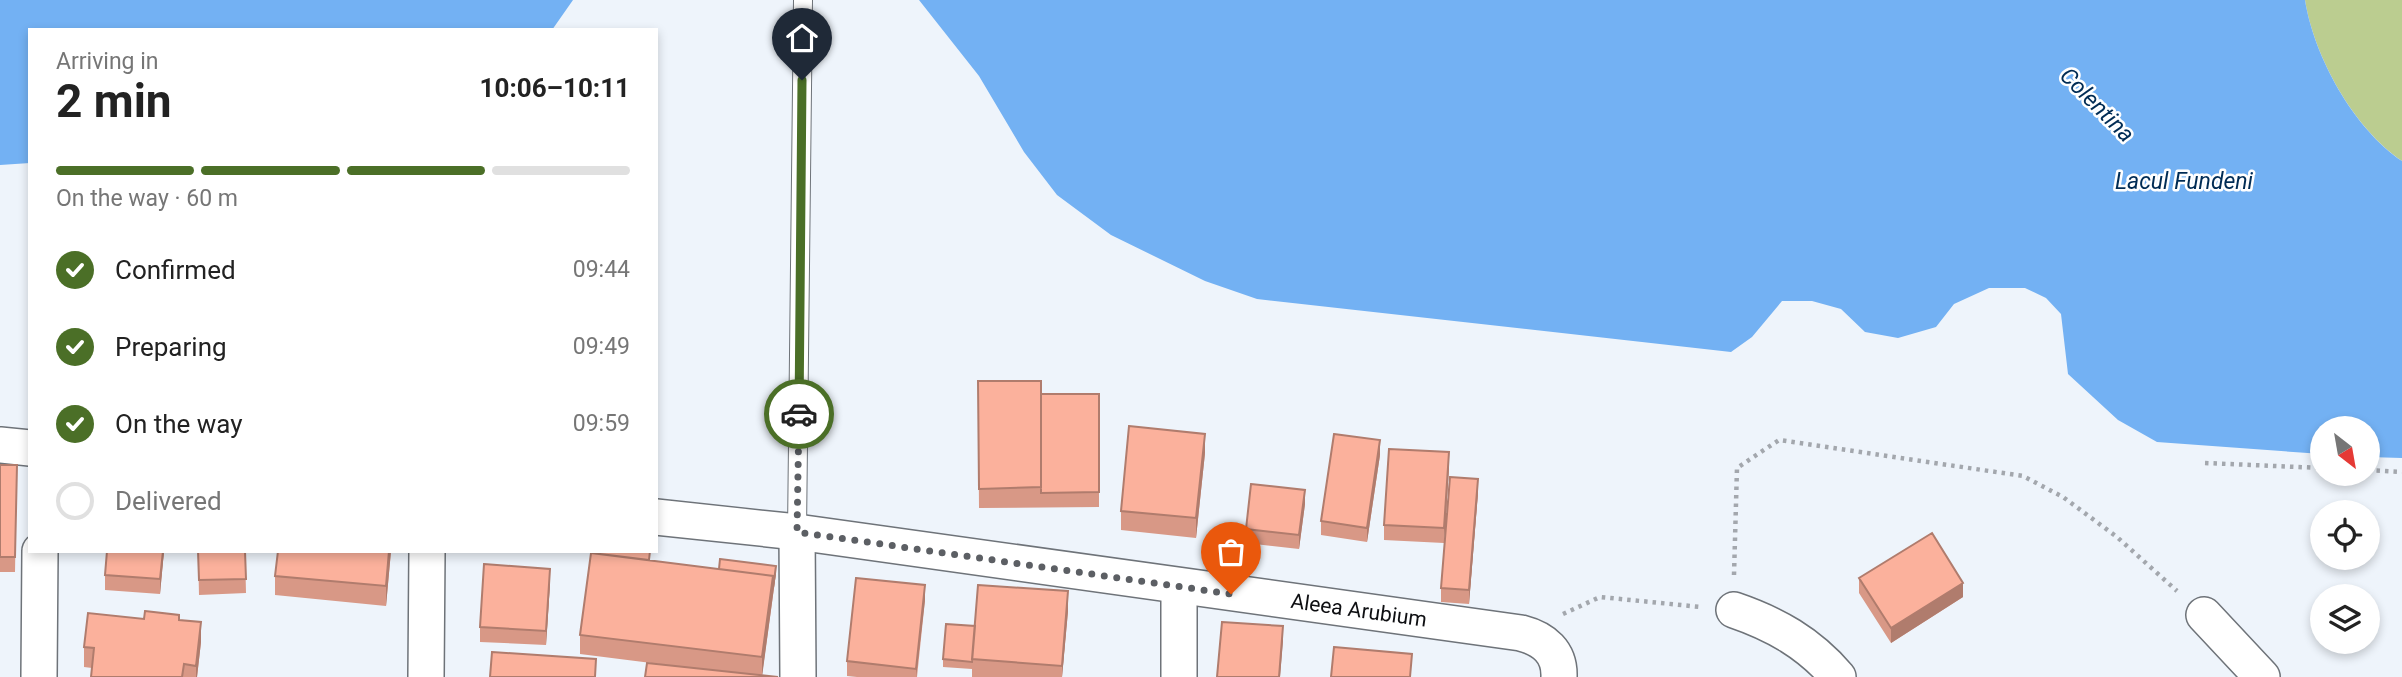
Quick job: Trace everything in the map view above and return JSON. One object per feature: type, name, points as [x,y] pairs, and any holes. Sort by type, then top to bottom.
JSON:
[{"type":"street","points":[[0,445],[28,448]]},
{"type":"street","name":"Aleea Arubium","points":[[658,517],[797,532],[1521,633]]},
{"type":"street","points":[[797,532],[797,677]]},
{"type":"street","points":[[39,677],[40,553]]},
{"type":"street","points":[[426,677],[427,553]]},
{"type":"street","points":[[1179,586],[1179,677]]},
{"type":"street","points":[[1734,610],[1767,621],[1795,637],[1838,677]]},
{"type":"street","points":[[2204,615],[2262,677]]},
{"type":"street","points":[[1521,633],[1548,645],[1556,655],[1559,677]]},
{"type":"lane","points":[[797,532],[803,0]]},
{"type":"path","points":[[1521,633],[1600,597],[1734,610],[1737,468],[1779,440],[2023,476],[2063,497],[2117,537],[2204,615]]},
{"type":"path","points":[[2205,463],[2310,467]]},
{"type":"path","points":[[2380,471],[2402,472]]},
{"type":"green space","points":[[2305,0],[2402,0],[2402,161],[2368,130],[2339,90],[2317,45]]},
{"type":"water","points":[[0,0],[573,0],[553,28],[28,28],[28,163],[0,165]]},
{"type":"water","name":"Lacul Fundeni","points":[[919,0],[2305,0],[2317,45],[2339,90],[2368,130],[2402,161],[2402,458],[2380,457],[2380,416],[2310,416],[2310,453],[2157,442],[2118,420],[2068,374],[2061,314],[2046,298],[2025,288],[1989,288],[1954,304],[1936,327],[1898,338],[1865,332],[1841,309],[1812,301],[1782,301],[1752,337],[1731,352],[1257,299],[1205,281],[1111,235],[1057,195],[1024,152],[979,76]]},
{"type":"building","points":[[978,381],[1041,381],[1041,487],[979,489]]},
{"type":"building","points":[[1041,394],[1099,394],[1099,492],[1041,493]]},
{"type":"building","points":[[1129,426],[1205,434],[1196,518],[1121,511]]},
{"type":"building","points":[[1334,434],[1380,440],[1367,528],[1321,521]]},
{"type":"building","points":[[1389,449],[1449,452],[1444,528],[1384,525]]},
{"type":"building","points":[[0,465],[17,465],[15,557],[0,557]]},
{"type":"building","points":[[1450,477],[1478,479],[1469,590],[1441,588]]},
{"type":"building","points":[[1251,484],[1305,490],[1299,535],[1246,529]]},
{"type":"building","points":[[1932,533],[1963,583],[1891,628],[1859,578]]},
{"type":"building","points":[[107,553],[163,553],[160,579],[105,575]]},
{"type":"building","points":[[198,553],[245,553],[246,579],[199,580]]},
{"type":"building","points":[[278,553],[389,553],[386,586],[275,576]]},
{"type":"building","points":[[591,553],[773,576],[762,657],[580,635]]},
{"type":"building","points":[[592,553],[650,553],[649,560]]},
{"type":"building","points":[[720,559],[776,566],[773,588],[773,576],[719,569]]},
{"type":"building","points":[[484,564],[550,569],[546,631],[480,627]]},
{"type":"building","points":[[856,578],[925,585],[916,669],[847,661]]},
{"type":"building","points":[[978,585],[1068,591],[1062,666],[972,659]]},
{"type":"building","points":[[145,611],[179,615],[179,620],[201,622],[196,666],[184,664],[182,677],[91,677],[94,648],[84,647],[88,613],[144,619]]},
{"type":"building","points":[[1222,622],[1283,626],[1279,677],[1217,677]]},
{"type":"building","points":[[946,624],[975,626],[972,662],[943,659]]},
{"type":"building","points":[[1334,647],[1412,654],[1410,677],[1331,677]]},
{"type":"building","points":[[492,652],[596,659],[595,677],[490,677]]},
{"type":"building","points":[[647,663],[778,677],[645,677]]},
{"type":"way so far","points":[[799,414],[797,532],[1231,594]]},
{"type":"route","points":[[799,414],[802,80]]},
{"type":"water label","name":"Colentina","points":[[2097,105]]}]
